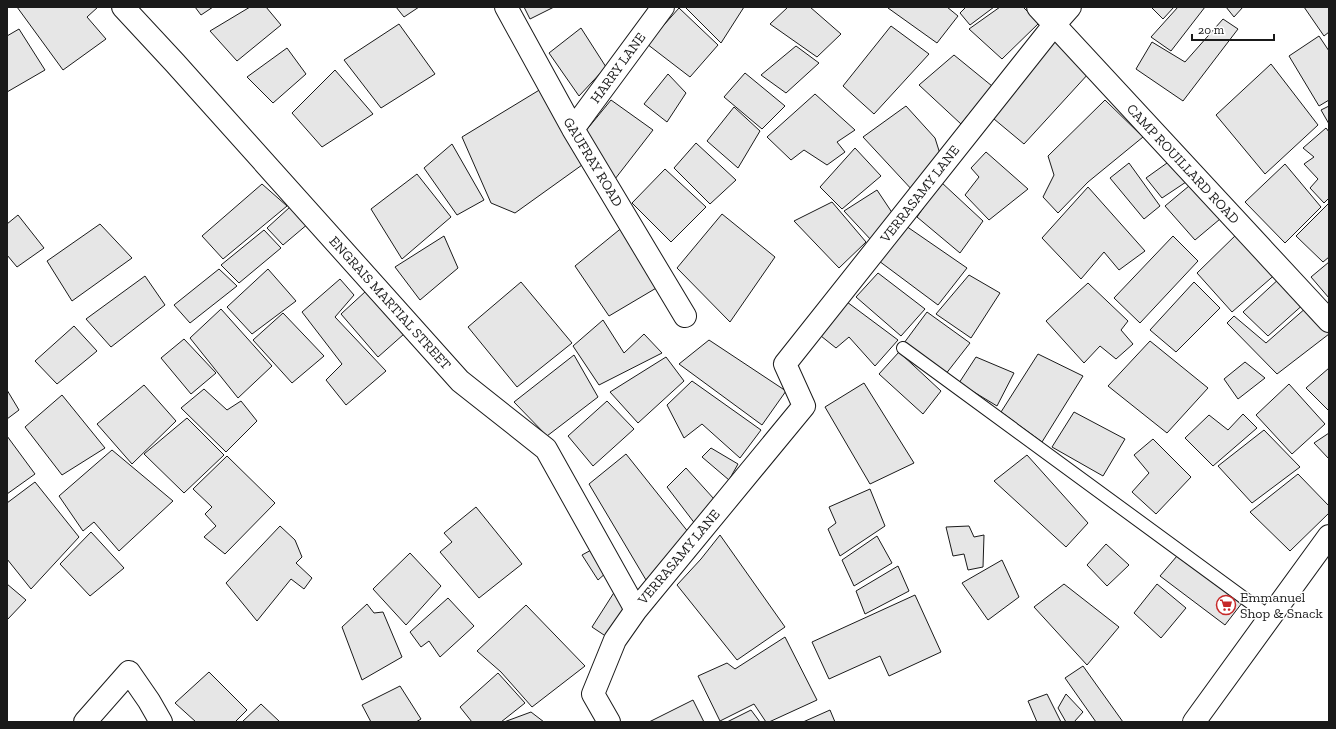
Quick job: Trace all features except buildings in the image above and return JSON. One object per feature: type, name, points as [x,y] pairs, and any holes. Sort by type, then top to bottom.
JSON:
[{"type":"street","name":"ENGRAIS MARTIAL STREET","points":[[123,7],[460,381],[546,449],[636,610]]},
{"type":"street","name":"GAUFRAY ROAD","points":[[506,7],[573,129],[685,316]]},
{"type":"street","name":"HARRY LANE","points":[[573,129],[663,7]]},
{"type":"street","name":"CAMP ROUILLARD ROAD","points":[[1038,7],[1329,321]]},
{"type":"street","name":"VERRASAMY LANE","points":[[609,722],[593,694],[615,640],[636,610],[804,406],[785,364],[1054,25],[1070,7]]},
{"type":"street","points":[[1194,722],[1329,536]]},
{"type":"street","points":[[85,722],[129,672],[149,701],[161,722]]},
{"type":"lane","points":[[903,348],[1270,617]]},
{"type":"place","name":"Emmanuel Shop & Snack","points":[[1226,605]]}]
